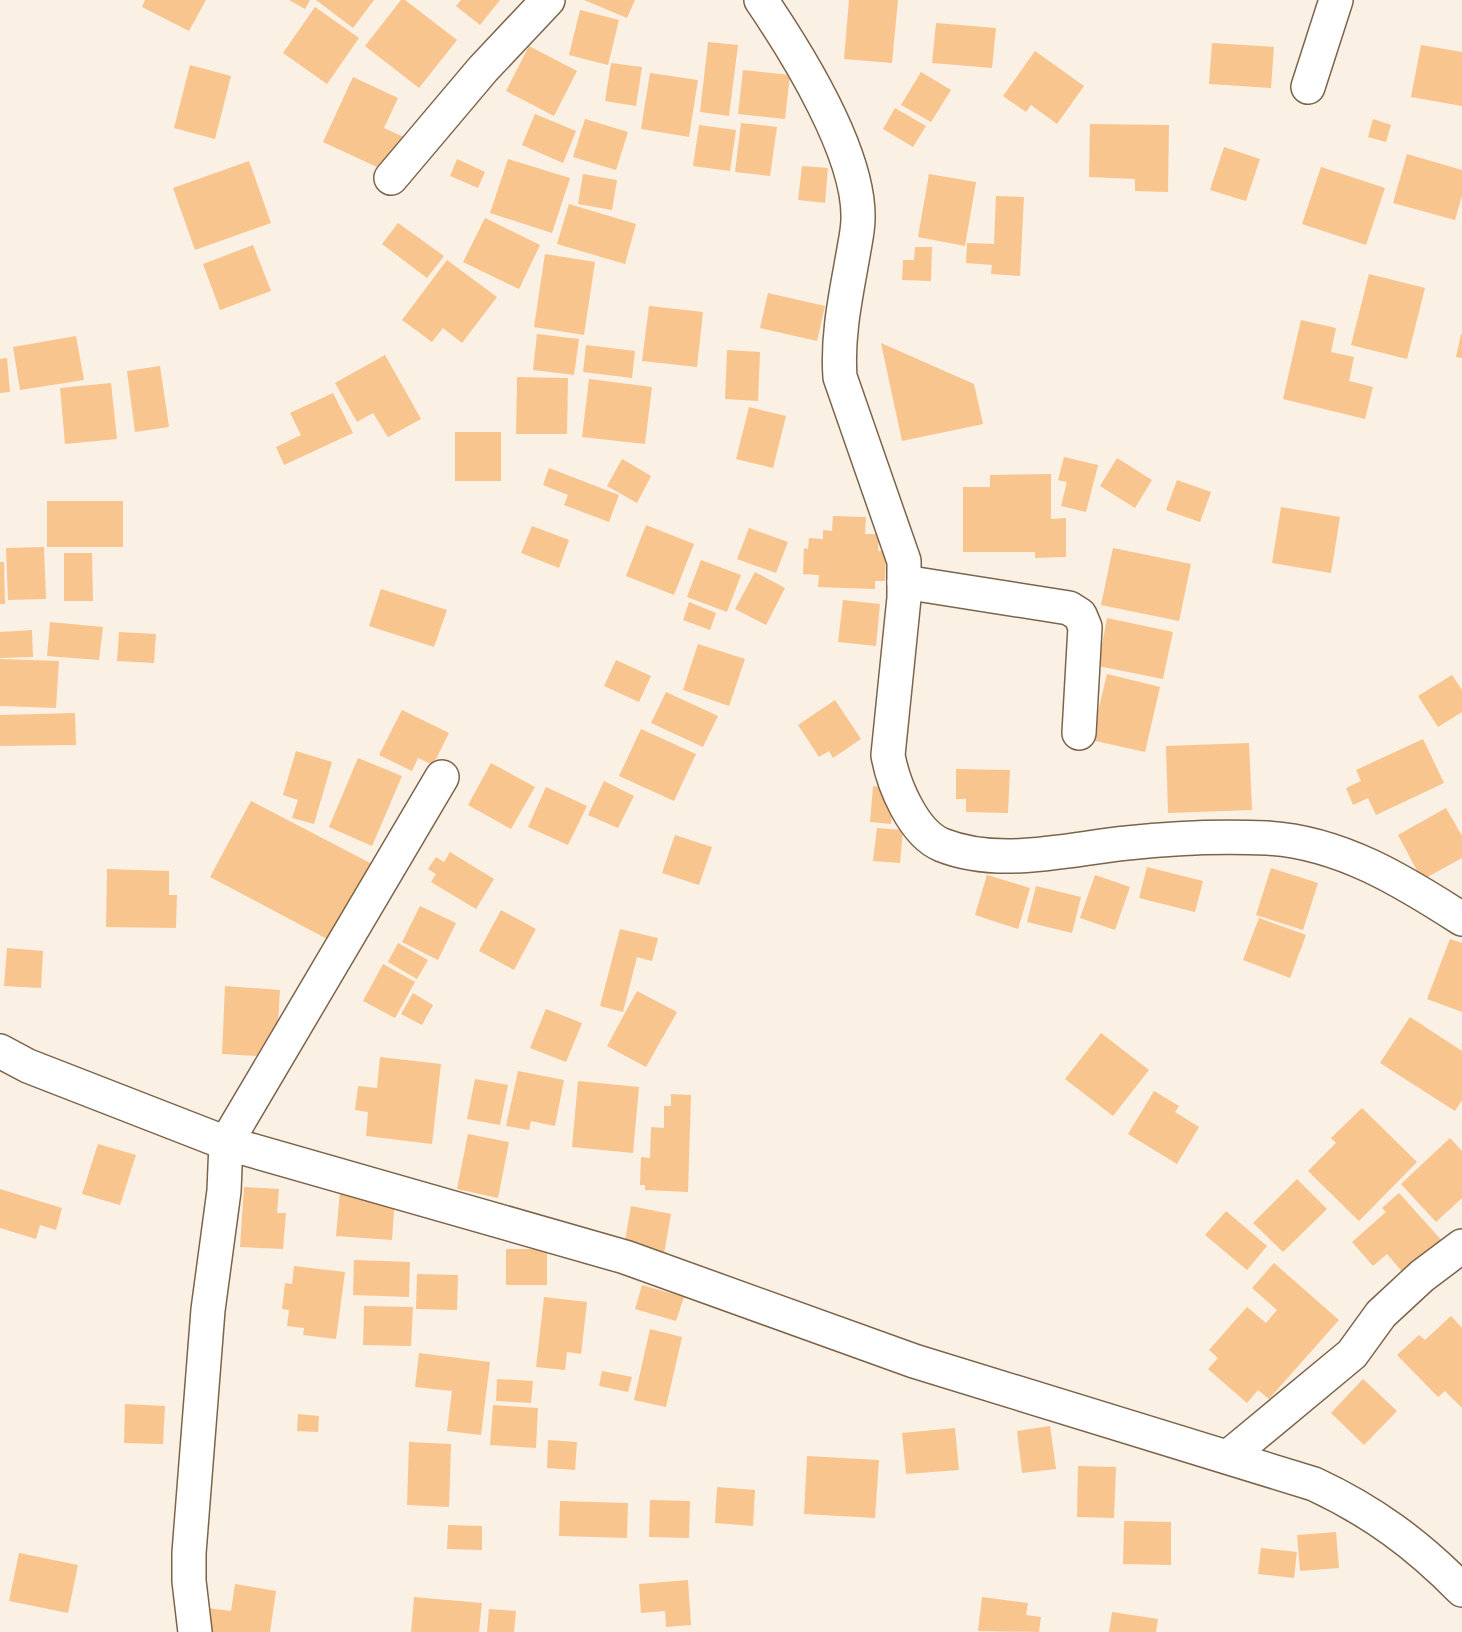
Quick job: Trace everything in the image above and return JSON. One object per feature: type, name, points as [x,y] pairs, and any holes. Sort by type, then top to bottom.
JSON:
[{"type":"street","points":[[391,178],[483,69],[548,0]]},
{"type":"street","points":[[761,0],[794,49],[838,138],[852,177],[859,218],[838,347],[840,377],[904,561],[888,755],[891,776],[917,825],[940,845],[993,855],[1059,853],[1126,843],[1179,839],[1268,838],[1302,843],[1351,858],[1396,876],[1462,919]]},
{"type":"street","points":[[1308,87],[1336,0]]},
{"type":"street","points":[[904,582],[1069,608],[1080,615],[1085,627],[1078,733]]},
{"type":"street","points":[[195,1632],[189,1581],[189,1553],[208,1310],[224,1191],[226,1143],[442,777]]},
{"type":"street","points":[[0,1051],[28,1066],[226,1143],[625,1257],[914,1361],[1314,1484],[1356,1503],[1407,1540],[1462,1590]]},
{"type":"street","points":[[1228,1456],[1352,1354],[1381,1314],[1422,1276],[1462,1246]]},
{"type":"building","points":[[145,0],[206,0],[189,31],[142,7]]},
{"type":"building","points":[[289,0],[310,0],[305,9]]},
{"type":"building","points":[[316,0],[374,0],[353,28]]},
{"type":"building","points":[[401,0],[405,0],[457,40],[419,88],[365,46]]},
{"type":"building","points":[[461,0],[500,0],[480,25],[456,6]]},
{"type":"building","points":[[584,0],[635,0],[627,18]]},
{"type":"building","points":[[849,0],[898,0],[892,63],[844,59]]},
{"type":"building","points":[[315,7],[359,38],[327,84],[283,53]]},
{"type":"building","points":[[580,10],[619,20],[608,65],[569,55]]},
{"type":"building","points":[[936,23],[996,28],[992,68],[932,63]]},
{"type":"building","points":[[708,42],[738,45],[729,116],[700,112]]},
{"type":"building","points":[[1212,43],[1274,47],[1271,88],[1209,84]]},
{"type":"building","points":[[1421,45],[1462,52],[1462,106],[1411,97]]},
{"type":"building","points":[[529,46],[577,71],[554,116],[506,91]]},
{"type":"building","points":[[1035,51],[1084,86],[1057,124],[1031,105],[1026,112],[1003,96]]},
{"type":"building","points":[[611,63],[642,67],[636,106],[605,101]]},
{"type":"building","points":[[190,65],[231,76],[215,139],[174,128]]},
{"type":"building","points":[[743,70],[790,75],[785,119],[738,114]]},
{"type":"building","points":[[921,72],[951,90],[931,122],[901,105]]},
{"type":"building","points":[[650,73],[698,80],[689,137],[641,129]]},
{"type":"building","points":[[353,77],[398,98],[384,128],[408,139],[392,174],[323,142]]},
{"type":"building","points":[[895,108],[926,126],[913,147],[883,129]]},
{"type":"building","points":[[535,114],[576,131],[563,163],[522,145]]},
{"type":"building","points":[[585,119],[628,132],[616,170],[573,157]]},
{"type":"building","points":[[1373,119],[1391,125],[1386,142],[1368,137]]},
{"type":"building","points":[[741,123],[777,127],[770,176],[735,172]]},
{"type":"building","points":[[1090,124],[1169,125],[1168,192],[1135,191],[1135,179],[1089,177]]},
{"type":"building","points":[[699,125],[736,130],[730,171],[693,166]]},
{"type":"building","points":[[1224,147],[1260,159],[1246,201],[1210,190]]},
{"type":"building","points":[[1407,154],[1462,170],[1462,196],[1455,220],[1393,203]]},
{"type":"building","points":[[457,159],[485,172],[478,188],[450,176]]},
{"type":"building","points":[[508,159],[570,178],[552,233],[490,213]]},
{"type":"building","points":[[249,161],[271,223],[195,250],[173,188]]},
{"type":"building","points":[[802,166],[828,168],[825,203],[798,200]]},
{"type":"building","points":[[1321,167],[1385,188],[1366,245],[1302,224]]},
{"type":"building","points":[[583,174],[617,180],[612,210],[578,204]]},
{"type":"building","points":[[929,174],[976,182],[965,246],[918,237]]},
{"type":"building","points":[[996,196],[1024,197],[1020,276],[991,274],[992,265],[966,263],[967,243],[994,244]]},
{"type":"building","points":[[569,204],[636,224],[625,264],[557,244]]},
{"type":"building","points":[[485,218],[540,245],[519,289],[463,262]]},
{"type":"building","points":[[398,223],[444,256],[427,278],[382,244]]},
{"type":"building","points":[[253,245],[271,291],[220,310],[203,264]]},
{"type":"building","points":[[915,247],[932,247],[931,281],[902,280],[903,260],[914,260]]},
{"type":"building","points":[[545,254],[595,262],[584,335],[534,327]]},
{"type":"building","points":[[447,260],[497,297],[462,343],[443,328],[432,342],[402,320]]},
{"type":"building","points":[[1369,274],[1425,288],[1407,359],[1351,345]]},
{"type":"building","points":[[768,293],[825,306],[817,341],[760,328]]},
{"type":"building","points":[[649,306],[703,312],[697,367],[642,361]]},
{"type":"building","points":[[1301,320],[1336,328],[1331,352],[1354,357],[1349,381],[1373,387],[1365,419],[1283,399]]},
{"type":"building","points":[[537,334],[579,339],[574,375],[533,370]]},
{"type":"building","points":[[1462,334],[1462,358],[1456,357]]},
{"type":"building","points":[[76,336],[84,380],[20,390],[13,347]]},
{"type":"building","points":[[881,343],[974,384],[983,424],[902,441]]},
{"type":"building","points":[[586,345],[635,351],[632,378],[583,372]]},
{"type":"building","points":[[727,350],[760,352],[758,401],[725,399]]},
{"type":"building","points":[[385,355],[421,419],[388,437],[373,413],[357,422],[335,383]]},
{"type":"building","points":[[7,358],[10,392],[0,393],[0,359]]},
{"type":"building","points":[[160,366],[169,427],[135,432],[127,371]]},
{"type":"building","points":[[517,377],[568,378],[567,434],[516,434]]},
{"type":"building","points":[[589,379],[652,387],[645,444],[582,437]]},
{"type":"building","points":[[111,383],[117,439],[65,444],[60,388]]},
{"type":"building","points":[[333,393],[353,433],[284,465],[276,447],[301,435],[290,413]]},
{"type":"building","points":[[749,407],[786,416],[773,468],[736,459]]},
{"type":"building","points":[[455,432],[501,432],[501,481],[455,481]]},
{"type":"building","points":[[1064,457],[1098,465],[1086,512],[1061,506],[1067,482],[1058,480]]},
{"type":"building","points":[[1117,458],[1152,480],[1135,508],[1100,486]]},
{"type":"building","points":[[622,459],[651,476],[637,503],[607,486]]},
{"type":"building","points":[[549,468],[619,495],[609,522],[564,505],[568,495],[543,485]]},
{"type":"building","points":[[1051,474],[1051,519],[1066,518],[1066,557],[1035,558],[1035,552],[963,552],[963,487],[990,487],[990,475]]},
{"type":"building","points":[[1177,480],[1211,492],[1200,522],[1166,510]]},
{"type":"building","points":[[47,501],[123,501],[123,547],[47,547]]},
{"type":"building","points":[[1281,507],[1340,517],[1331,573],[1272,563]]},
{"type":"building","points":[[833,516],[866,517],[865,534],[879,534],[878,551],[886,551],[885,581],[875,581],[875,589],[818,587],[819,575],[803,574],[804,548],[808,549],[809,538],[823,539],[823,530],[832,531]]},
{"type":"building","points":[[646,525],[694,544],[674,595],[626,576]]},
{"type":"building","points":[[532,526],[569,540],[559,568],[521,553]]},
{"type":"building","points":[[749,528],[788,542],[776,573],[737,559]]},
{"type":"building","points":[[44,547],[46,599],[8,600],[6,548]]},
{"type":"building","points":[[1113,548],[1191,564],[1179,621],[1101,605]]},
{"type":"building","points":[[64,553],[92,553],[93,601],[64,601]]},
{"type":"building","points":[[701,560],[741,575],[727,612],[687,597]]},
{"type":"building","points":[[0,562],[4,562],[5,604],[0,604]]},
{"type":"building","points":[[755,572],[785,588],[766,625],[735,609]]},
{"type":"building","points":[[381,589],[447,610],[434,647],[369,626]]},
{"type":"building","points":[[843,600],[880,604],[876,646],[838,642]]},
{"type":"building","points":[[689,602],[716,613],[710,630],[683,620]]},
{"type":"building","points":[[1107,618],[1173,632],[1163,679],[1098,666]]},
{"type":"building","points":[[50,622],[103,627],[99,660],[47,656]]},
{"type":"building","points":[[32,630],[33,657],[0,658],[0,632]]},
{"type":"building","points":[[119,632],[156,634],[154,663],[117,661]]},
{"type":"building","points":[[698,644],[745,659],[729,706],[683,690]]},
{"type":"building","points":[[0,659],[59,661],[56,708],[0,706]]},
{"type":"building","points":[[616,660],[651,676],[639,702],[604,686]]},
{"type":"building","points":[[1107,674],[1160,687],[1145,752],[1091,740]]},
{"type":"building","points":[[1452,675],[1462,690],[1462,712],[1438,727],[1418,696]]},
{"type":"building","points":[[666,692],[718,716],[703,747],[651,723]]},
{"type":"building","points":[[835,700],[861,739],[833,758],[829,751],[819,757],[798,725]]},
{"type":"building","points":[[402,710],[449,733],[433,765],[418,758],[412,771],[379,755]]},
{"type":"building","points":[[75,713],[76,745],[0,746],[0,715]]},
{"type":"building","points":[[641,729],[696,754],[674,801],[619,776]]},
{"type":"building","points":[[1423,739],[1444,783],[1376,815],[1368,798],[1353,805],[1346,788],[1361,781],[1356,770]]},
{"type":"building","points":[[1249,743],[1252,810],[1168,813],[1166,746]]},
{"type":"building","points":[[296,751],[332,762],[314,824],[292,818],[298,800],[283,795]]},
{"type":"building","points":[[358,758],[402,776],[372,846],[329,827]]},
{"type":"building","points":[[491,763],[535,787],[511,829],[468,805]]},
{"type":"building","points":[[956,769],[1010,770],[1008,813],[966,812],[966,799],[956,799]]},
{"type":"building","points":[[604,781],[634,796],[618,828],[588,815]]},
{"type":"building","points":[[873,786],[895,789],[891,824],[870,822]]},
{"type":"building","points":[[546,787],[587,806],[568,845],[528,827]]},
{"type":"building","points":[[251,801],[372,864],[331,941],[210,877]]},
{"type":"building","points":[[1446,808],[1462,836],[1462,858],[1422,880],[1398,835]]},
{"type":"building","points":[[877,828],[903,830],[900,863],[873,861]]},
{"type":"building","points":[[675,835],[712,847],[699,885],[662,873]]},
{"type":"building","points":[[450,852],[494,879],[476,909],[431,882],[436,874],[428,869],[436,857],[444,862]]},
{"type":"building","points":[[1147,867],[1203,881],[1195,912],[1139,898]]},
{"type":"building","points":[[1271,868],[1318,883],[1303,930],[1256,915]]},
{"type":"building","points":[[107,869],[169,871],[169,895],[177,895],[176,928],[106,927]]},
{"type":"building","points":[[987,875],[1030,888],[1018,929],[975,915]]},
{"type":"building","points":[[1095,875],[1130,887],[1115,930],[1080,918]]},
{"type":"building","points":[[1036,886],[1081,897],[1072,933],[1027,922]]},
{"type":"building","points":[[420,906],[456,923],[438,960],[402,942]]},
{"type":"building","points":[[501,910],[536,929],[514,970],[479,951]]},
{"type":"building","points":[[1259,918],[1306,935],[1290,978],[1243,960]]},
{"type":"building","points":[[620,929],[658,938],[652,961],[637,957],[623,1012],[600,1006]]},
{"type":"building","points":[[1450,939],[1462,943],[1462,1012],[1427,999]]},
{"type":"building","points":[[398,943],[428,960],[417,979],[388,962]]},
{"type":"building","points":[[7,948],[43,951],[41,988],[4,986]]},
{"type":"building","points":[[383,964],[415,982],[395,1018],[363,1001]]},
{"type":"building","points":[[225,986],[280,990],[276,1057],[222,1054]]},
{"type":"building","points":[[637,991],[677,1012],[646,1067],[607,1046]]},
{"type":"building","points":[[413,993],[433,1005],[422,1025],[401,1014]]},
{"type":"building","points":[[546,1009],[582,1023],[566,1062],[530,1048]]},
{"type":"building","points":[[1410,1017],[1462,1051],[1462,1100],[1455,1111],[1380,1063]]},
{"type":"building","points":[[1101,1033],[1149,1070],[1113,1116],[1065,1079]]},
{"type":"building","points":[[380,1057],[441,1064],[432,1144],[366,1136],[368,1112],[355,1110],[358,1086],[377,1088]]},
{"type":"building","points":[[518,1071],[564,1080],[555,1126],[531,1121],[529,1130],[506,1126]]},
{"type":"building","points":[[475,1079],[508,1085],[500,1125],[467,1119]]},
{"type":"building","points":[[578,1081],[639,1087],[633,1153],[572,1147]]},
{"type":"building","points":[[1154,1091],[1179,1106],[1175,1112],[1199,1127],[1177,1164],[1128,1134]]},
{"type":"building","points":[[671,1094],[691,1095],[688,1192],[645,1190],[645,1185],[640,1185],[641,1157],[650,1158],[651,1127],[664,1128],[664,1106],[671,1106]]},
{"type":"building","points":[[1362,1108],[1417,1162],[1359,1221],[1308,1171],[1336,1143],[1331,1138]]},
{"type":"building","points":[[468,1134],[509,1142],[498,1198],[457,1189]]},
{"type":"building","points":[[1450,1138],[1462,1151],[1462,1198],[1436,1222],[1401,1184]]},
{"type":"building","points":[[98,1144],[136,1155],[120,1205],[82,1194]]},
{"type":"building","points":[[1297,1179],[1327,1209],[1283,1252],[1253,1223]]},
{"type":"building","points":[[244,1187],[279,1189],[277,1213],[286,1213],[283,1249],[240,1247]]},
{"type":"building","points":[[0,1189],[62,1208],[56,1230],[40,1225],[36,1239],[0,1228]]},
{"type":"building","points":[[340,1191],[395,1196],[392,1240],[336,1236]]},
{"type":"building","points":[[1399,1193],[1444,1243],[1406,1276],[1387,1254],[1373,1266],[1352,1242],[1386,1212],[1382,1208]]},
{"type":"building","points":[[631,1206],[671,1214],[664,1254],[624,1246]]},
{"type":"building","points":[[1226,1211],[1267,1246],[1247,1270],[1205,1235]]},
{"type":"building","points":[[506,1249],[547,1249],[547,1285],[506,1285]]},
{"type":"building","points":[[354,1260],[410,1262],[409,1297],[353,1295]]},
{"type":"building","points":[[1274,1263],[1339,1320],[1269,1399],[1258,1390],[1247,1403],[1208,1369],[1218,1358],[1209,1350],[1247,1307],[1266,1323],[1277,1310],[1252,1288]]},
{"type":"building","points":[[294,1266],[345,1272],[336,1339],[303,1335],[304,1328],[287,1326],[289,1310],[282,1309],[285,1283],[292,1284]]},
{"type":"building","points":[[417,1274],[458,1275],[457,1310],[416,1309]]},
{"type":"building","points":[[642,1285],[684,1297],[676,1321],[635,1309]]},
{"type":"building","points":[[544,1297],[587,1302],[581,1354],[567,1352],[565,1370],[536,1367]]},
{"type":"building","points":[[364,1306],[413,1307],[411,1346],[363,1345]]},
{"type":"building","points":[[1451,1316],[1462,1328],[1462,1408],[1445,1391],[1438,1397],[1397,1355],[1419,1335],[1425,1340]]},
{"type":"building","points":[[650,1329],[682,1337],[666,1407],[634,1400]]},
{"type":"building","points":[[419,1353],[490,1362],[481,1435],[447,1431],[452,1391],[415,1387]]},
{"type":"building","points":[[602,1371],[632,1377],[628,1392],[599,1386]]},
{"type":"building","points":[[497,1379],[533,1381],[531,1403],[496,1401]]},
{"type":"building","points":[[1363,1379],[1397,1411],[1364,1445],[1331,1413]]},
{"type":"building","points":[[125,1404],[165,1406],[163,1444],[124,1443]]},
{"type":"building","points":[[493,1405],[538,1408],[536,1448],[490,1445]]},
{"type":"building","points":[[298,1414],[319,1416],[318,1432],[297,1431]]},
{"type":"building","points":[[1050,1426],[1056,1469],[1022,1473],[1017,1431]]},
{"type":"building","points":[[955,1428],[959,1470],[906,1474],[902,1433]]},
{"type":"building","points":[[548,1440],[577,1442],[575,1470],[547,1468]]},
{"type":"building","points":[[409,1442],[451,1444],[449,1507],[407,1505]]},
{"type":"building","points":[[807,1456],[879,1460],[875,1518],[804,1514]]},
{"type":"building","points":[[1078,1466],[1116,1467],[1114,1518],[1077,1517]]},
{"type":"building","points":[[717,1487],[755,1490],[753,1526],[715,1523]]},
{"type":"building","points":[[650,1500],[690,1501],[689,1538],[649,1537]]},
{"type":"building","points":[[560,1501],[628,1503],[627,1538],[559,1536]]},
{"type":"building","points":[[1124,1521],[1171,1522],[1171,1565],[1123,1564]]},
{"type":"building","points":[[448,1525],[482,1526],[482,1550],[447,1549]]},
{"type":"building","points":[[1336,1532],[1339,1568],[1300,1571],[1297,1535]]},
{"type":"building","points":[[1261,1548],[1297,1552],[1294,1578],[1258,1574]]},
{"type":"building","points":[[19,1553],[78,1565],[68,1613],[9,1601]]},
{"type":"building","points":[[688,1580],[691,1625],[666,1627],[665,1611],[641,1613],[639,1584]]},
{"type":"building","points":[[235,1584],[276,1591],[270,1632],[203,1632],[207,1608],[231,1611]]},
{"type":"building","points":[[414,1597],[482,1603],[479,1632],[411,1632]]},
{"type":"building","points":[[982,1597],[1028,1603],[1026,1615],[1041,1617],[1039,1632],[978,1631]]},
{"type":"building","points":[[489,1609],[516,1611],[514,1632],[487,1632]]},
{"type":"building","points":[[1112,1612],[1158,1619],[1156,1632],[1109,1632]]}]
